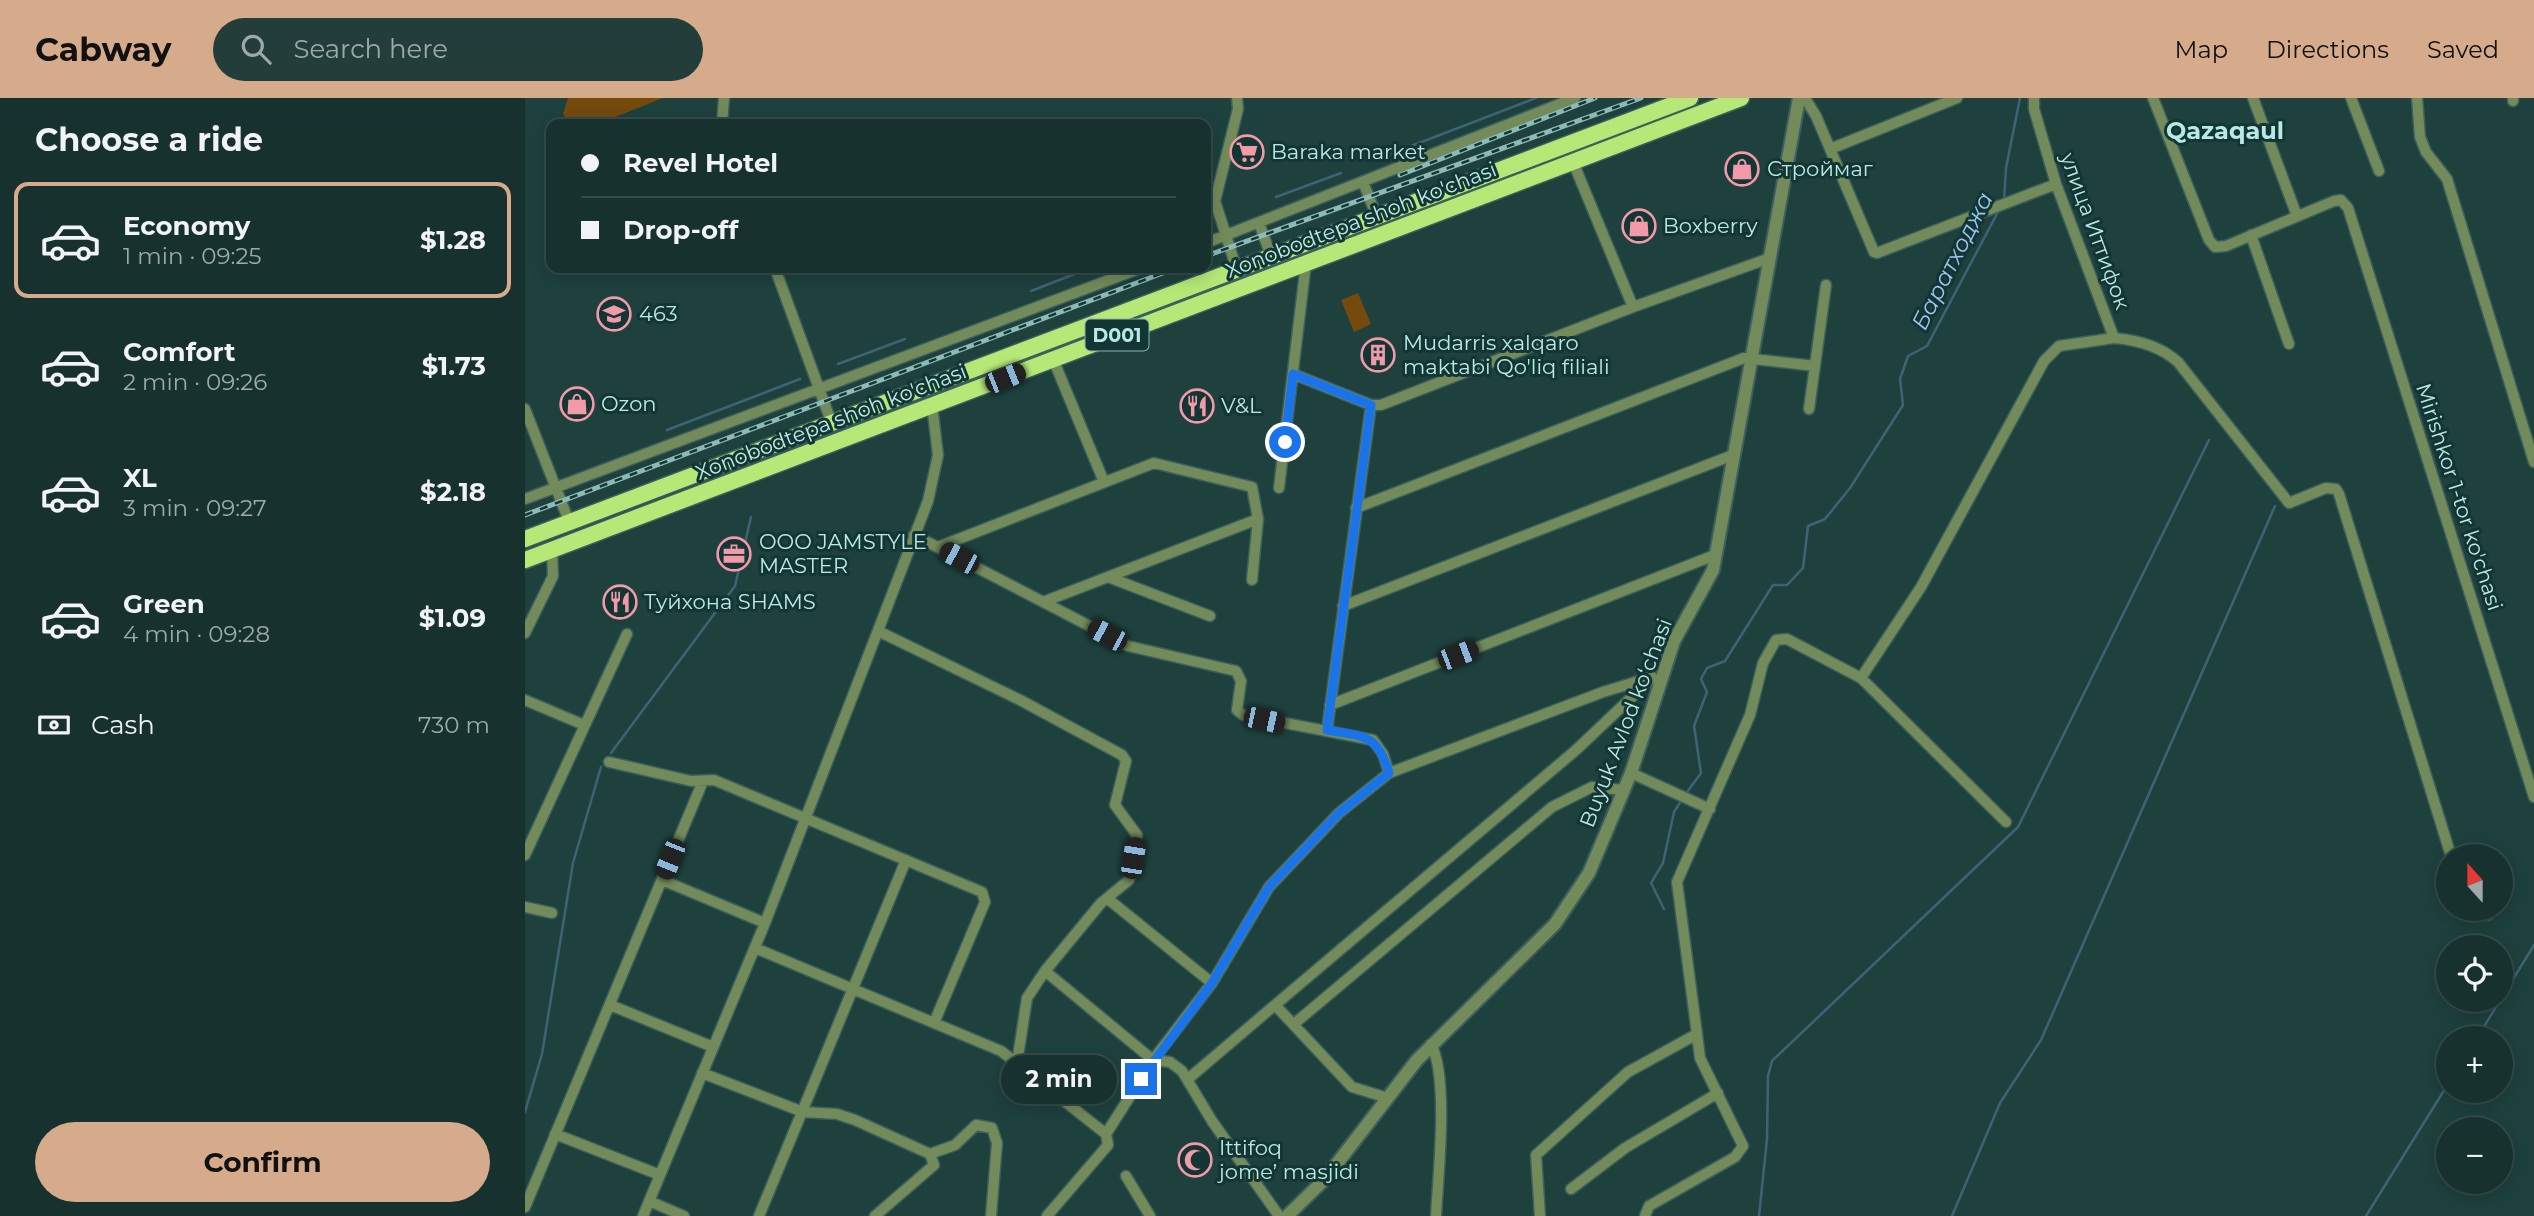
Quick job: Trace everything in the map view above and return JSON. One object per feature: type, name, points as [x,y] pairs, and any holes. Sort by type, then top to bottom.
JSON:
[{"type":"highway","name":"Xonobodtepa shoh ko'chasi","points":[[525,539],[1690,98]]},
{"type":"highway","name":"Xonobodtepa shoh ko'chasi","points":[[525,560],[1741,98]]},
{"type":"highway","points":[[1455,187],[1462,204]]},
{"type":"highway","points":[[639,497],[646,514]]},
{"type":"street","points":[[722,119],[724,98]]},
{"type":"street","points":[[1237,98],[1238,109],[1215,201],[1237,270]]},
{"type":"street","points":[[1211,241],[1575,98]]},
{"type":"street","name":"Buyuk Avlod koʻchasi","points":[[1287,1216],[1325,1180],[1431,1044],[1566,911],[1589,873],[1631,773],[1657,674],[1713,570],[1799,98]]},
{"type":"street","points":[[1805,98],[1874,252],[1881,252],[2056,184]]},
{"type":"street","points":[[1830,149],[1957,98]]},
{"type":"street","name":"улица Иттифок","points":[[2034,98],[2034,109],[2056,184],[2114,338],[2164,350],[2178,362],[2289,503],[2326,488],[2336,489],[2339,494],[2447,844]]},
{"type":"street","points":[[2153,98],[2212,244],[2220,248],[2297,216],[2253,98]]},
{"type":"street","points":[[2351,98],[2379,171]]},
{"type":"street","points":[[2417,98],[2420,137],[2426,152],[2448,179],[2534,462]]},
{"type":"street","points":[[1573,162],[1633,307]]},
{"type":"street","points":[[1363,181],[1377,217]]},
{"type":"street","name":"Mirishkor 1-tor ko'chasi","points":[[2297,216],[2334,201],[2341,200],[2348,208],[2534,797]]},
{"type":"street","points":[[1259,223],[1271,256]]},
{"type":"street","points":[[2251,235],[2289,344]]},
{"type":"street","points":[[1293,374],[1371,405],[1381,405],[1633,307],[1770,258]]},
{"type":"street","points":[[1279,488],[1306,263]]},
{"type":"street","points":[[777,273],[832,424]]},
{"type":"street","points":[[525,499],[1128,273]]},
{"type":"street","points":[[1809,409],[1826,285]]},
{"type":"street","points":[[1861,678],[1921,587],[2044,361],[2059,346],[2114,338]]},
{"type":"street","points":[[1356,508],[1744,358],[1815,366]]},
{"type":"street","points":[[1053,359],[1104,482]]},
{"type":"street","points":[[643,1216],[765,923],[936,474],[936,422],[932,405]]},
{"type":"street","points":[[1327,730],[1371,405]]},
{"type":"street","points":[[525,409],[570,524]]},
{"type":"street","points":[[1343,606],[1733,455]]},
{"type":"street","points":[[938,547],[1154,463],[1252,487],[1258,519],[1252,580]]},
{"type":"street","points":[[1043,602],[1258,519]]},
{"type":"street","points":[[914,534],[1128,646],[1236,671],[1241,681],[1237,710],[1243,715],[1373,740],[1381,748],[1389,773]]},
{"type":"street","points":[[525,633],[553,576],[552,550]]},
{"type":"street","points":[[1330,705],[1715,555]]},
{"type":"street","points":[[1108,577],[1210,616]]},
{"type":"street","points":[[878,631],[1023,701],[1122,755],[1126,767],[1115,805],[1137,835],[1129,880],[1101,903],[1045,971],[1027,998],[1017,1063]]},
{"type":"street","points":[[525,855],[627,634]]},
{"type":"street","points":[[1645,1216],[1655,1202],[1740,1152],[1742,1140],[1700,1058],[1677,882],[1750,715],[1763,663],[1776,640],[1787,639],[1861,678],[2006,822]]},
{"type":"street","points":[[1106,1134],[1153,1060],[1212,983],[1269,887],[1339,813],[1389,773],[1657,674]]},
{"type":"street","points":[[1188,1079],[1576,750],[1657,674]]},
{"type":"street","points":[[525,700],[584,725]]},
{"type":"street","points":[[609,762],[703,781],[714,780],[982,892],[985,898],[934,1023]]},
{"type":"street","points":[[1631,773],[1710,809]]},
{"type":"street","points":[[525,1207],[703,781]]},
{"type":"street","points":[[1294,1024],[1552,807],[1592,787],[1624,790]]},
{"type":"street","points":[[759,1216],[906,860]]},
{"type":"street","points":[[662,880],[765,923]]},
{"type":"street","points":[[1108,899],[1212,983]]},
{"type":"street","points":[[525,907],[552,913]]},
{"type":"street","points":[[755,948],[1001,1051],[1106,1134],[1108,1145],[1047,1216]]},
{"type":"street","points":[[1045,971],[1153,1060],[1170,1062],[1188,1079],[1212,1121],[1279,1216]]},
{"type":"street","points":[[610,1004],[713,1047]]},
{"type":"street","points":[[1275,1005],[1352,1087],[1388,1098]]},
{"type":"street","points":[[1540,1216],[1536,1155],[1628,1072],[1697,1034]]},
{"type":"street","points":[[1431,1044],[1436,1053],[1439,1079],[1440,1152],[1436,1216]]},
{"type":"street","points":[[702,1073],[803,1112],[846,1117],[930,1154],[935,1162],[932,1168],[875,1216]]},
{"type":"street","points":[[1571,1189],[1625,1148],[1718,1093]]},
{"type":"street","points":[[930,1154],[955,1145],[976,1125],[992,1128],[997,1143],[991,1216]]},
{"type":"street","points":[[555,1134],[660,1175]]},
{"type":"street","points":[[1126,1176],[1150,1216]]},
{"type":"street","points":[[649,1201],[684,1216]]},
{"type":"shaded area","points":[[568,98],[663,98],[610,119],[566,119],[563,114]]},
{"type":"shaded area","points":[[1358,293],[1371,324],[1354,332],[1341,300]]},
{"type":"waterway","name":"Баратходжа","points":[[1380,158],[1536,98]]},
{"type":"waterway","name":"Баратходжа","points":[[2004,201],[2006,168],[2020,98]]},
{"type":"waterway","name":"Баратходжа","points":[[1276,197],[1341,173]]},
{"type":"waterway","name":"Баратходжа","points":[[1685,795],[1701,773],[1694,726],[1707,692],[1701,679],[1707,668],[1725,661],[1773,585],[1787,585],[1803,568],[1808,526],[1825,519],[1850,488],[1903,405],[1900,379],[1908,356],[1927,346],[1999,210]]},
{"type":"waterway","name":"Баратходжа","points":[[1031,291],[1077,273]]},
{"type":"waterway","name":"Баратходжа","points":[[838,364],[905,339]]},
{"type":"waterway","name":"Баратходжа","points":[[667,430],[800,379]]},
{"type":"waterway","points":[[1759,1216],[1767,1139],[1768,1076],[1772,1061],[2018,827],[2209,440]]},
{"type":"waterway","points":[[1952,1216],[2000,1103],[2041,1040],[2275,506]]},
{"type":"waterway","points":[[611,753],[735,586],[751,517]]},
{"type":"waterway","points":[[525,1112],[542,1054],[573,863],[601,767]]},
{"type":"waterway","name":"Баратходжа","points":[[1664,909],[1651,883],[1663,863],[1674,812],[1681,801]]},
{"type":"waterway","points":[[2484,1026],[2534,945]]},
{"type":"waterway","points":[[2366,1216],[2436,1103]]},
{"type":"railway","points":[[1400,175],[1595,98]]},
{"type":"railway","points":[[1211,254],[1641,98]]},
{"type":"railway","points":[[525,515],[1163,273]]},
{"type":"place","name":"Baraka market","points":[[1247,152]]},
{"type":"place","name":"Строймаг","points":[[1742,169]]},
{"type":"place","name":"Boxberry","points":[[1639,226]]},
{"type":"place","name":"463","points":[[614,314]]},
{"type":"place","name":"Mudarris xalqaro maktabi Qo'liq filiali","points":[[1378,355]]},
{"type":"place","name":"Ozon","points":[[577,404]]},
{"type":"place","name":"V&L","points":[[1197,406]]},
{"type":"place","name":"OOO JAMSTYLE MASTER","points":[[734,554]]},
{"type":"place","name":"Туйхона SHAMS","points":[[620,602]]},
{"type":"place","name":"Ittifoq jome’ masjidi","points":[[1195,1160]]},
{"type":"district","name":"Qazaqaul","points":[[2225,131]]},
{"type":"route","points":[[1141,1079],[1212,983],[1269,887],[1339,813],[1363,791],[1389,773],[1381,748],[1373,740],[1327,730],[1371,405],[1319,382],[1293,374],[1285,442]]}]
